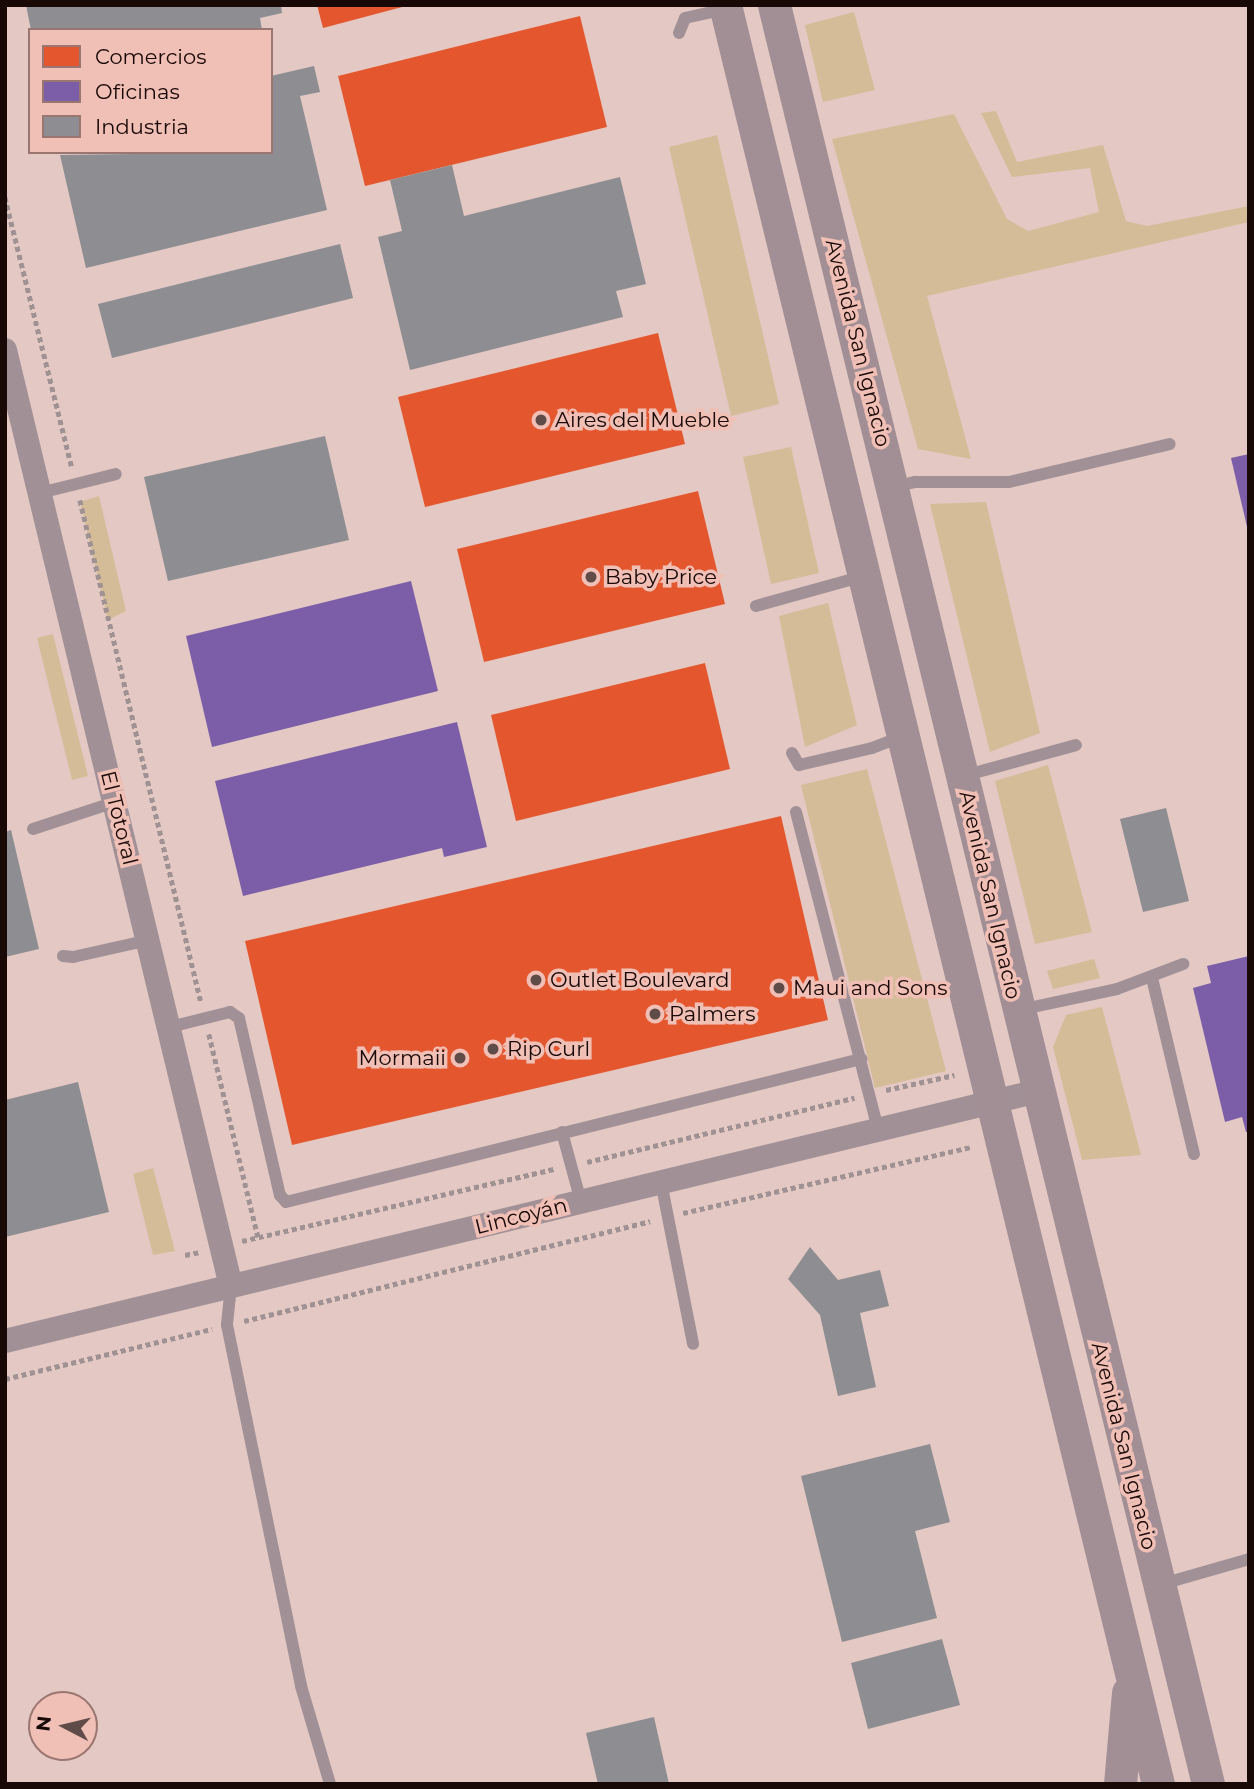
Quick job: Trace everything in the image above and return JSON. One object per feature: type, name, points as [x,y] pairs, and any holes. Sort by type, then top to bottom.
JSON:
[{"type":"main road","name":"Avenida San Ignacio","points":[[774,5],[1208,1784]]},
{"type":"main road","points":[[726,7],[1158,1784]]},
{"type":"main road","points":[[950,925],[964,930],[980,929],[996,916]]},
{"type":"main road","points":[[1120,1784],[1130,1668]]},
{"type":"main road","points":[[1147,1737],[1172,1745],[1183,1741],[1195,1727]]},
{"type":"street","name":"El Totoral","points":[[5,350],[231,1286]]},
{"type":"street","name":"Lincoyán","points":[[5,1341],[1038,1091]]},
{"type":"lane","points":[[679,33],[685,18],[726,7]]},
{"type":"lane","points":[[893,487],[915,482],[1009,482],[1170,444]]},
{"type":"lane","points":[[40,493],[116,474]]},
{"type":"lane","points":[[757,606],[865,576]]},
{"type":"lane","points":[[792,753],[799,765],[872,748],[904,736]]},
{"type":"lane","points":[[962,776],[1076,745]]},
{"type":"lane","points":[[33,829],[115,802]]},
{"type":"lane","points":[[796,812],[878,1130]]},
{"type":"lane","points":[[63,956],[73,957],[149,940]]},
{"type":"lane","points":[[1018,1010],[1117,989],[1152,978],[1183,964]]},
{"type":"lane","points":[[1152,978],[1194,1154]]},
{"type":"lane","points":[[170,1027],[204,1016],[230,1012],[239,1017],[279,1195],[286,1202],[861,1059]]},
{"type":"lane","points":[[562,1132],[581,1202]]},
{"type":"lane","points":[[661,1182],[693,1344]]},
{"type":"lane","points":[[231,1286],[227,1325],[301,1686],[330,1784]]},
{"type":"lane","points":[[1159,1585],[1249,1559]]},
{"type":"path","points":[[5,197],[258,1237]]},
{"type":"path","points":[[5,1379],[971,1145]]},
{"type":"shaded area","points":[[854,12],[875,90],[823,102],[805,25]]},
{"type":"shaded area","points":[[996,111],[1017,162],[1103,145],[1126,221],[1147,226],[1249,206],[1249,222],[927,296],[971,459],[918,449],[832,139],[954,114],[1007,219],[1028,231],[1099,212],[1090,168],[1012,177],[981,113]]},
{"type":"shaded area","points":[[717,135],[779,404],[731,416],[669,147]]},
{"type":"shaded area","points":[[791,447],[819,573],[771,584],[743,457]]},
{"type":"shaded area","points":[[99,496],[126,611],[108,620],[80,502]]},
{"type":"shaded area","points":[[986,502],[1040,733],[990,752],[930,504]]},
{"type":"shaded area","points":[[828,603],[857,725],[805,747],[779,616]]},
{"type":"shaded area","points":[[53,634],[88,776],[72,780],[37,638]]},
{"type":"shaded area","points":[[1048,765],[1092,932],[1035,944],[995,781]]},
{"type":"shaded area","points":[[867,769],[946,1071],[875,1088],[801,785]]},
{"type":"shaded area","points":[[1094,959],[1100,978],[1053,989],[1047,971]]},
{"type":"shaded area","points":[[1102,1007],[1141,1155],[1082,1160],[1053,1047],[1066,1015]]},
{"type":"shaded area","points":[[153,1168],[175,1251],[153,1255],[133,1174]]},
{"type":"building: Comercios","points":[[317,5],[405,5],[406,6],[323,28]]},
{"type":"building: Comercios","points":[[580,16],[607,127],[365,186],[338,76]]},
{"type":"building: Comercios","name":"Aires del Mueble","points":[[658,333],[685,444],[425,507],[398,397]]},
{"type":"building: Comercios","name":"Baby Price","points":[[698,491],[725,604],[484,662],[457,549]]},
{"type":"building: Comercios","points":[[705,663],[730,769],[516,821],[491,715]]},
{"type":"building: Comercios","name":"Outlet Boulevard","points":[[781,816],[828,1020],[292,1145],[245,941]]},
{"type":"building: Oficinas","points":[[1249,454],[1249,531],[1248,531],[1231,458]]},
{"type":"building: Oficinas","points":[[411,581],[438,691],[212,747],[186,636]]},
{"type":"building: Oficinas","points":[[457,722],[487,847],[444,857],[442,848],[243,896],[215,781]]},
{"type":"building: Oficinas","points":[[1249,956],[1249,1132],[1246,1132],[1242,1117],[1225,1122],[1193,988],[1211,983],[1207,966]]},
{"type":"building: Industria","points":[[26,5],[281,5],[282,13],[260,18],[262,28],[31,28]]},
{"type":"building: Industria","points":[[314,66],[320,92],[300,96],[327,210],[86,268],[60,155],[273,154],[273,76]]},
{"type":"building: Industria","points":[[452,165],[464,216],[620,177],[646,284],[616,291],[623,317],[410,370],[378,237],[402,231],[390,180]]},
{"type":"building: Industria","points":[[340,244],[353,298],[112,358],[98,304]]},
{"type":"building: Industria","points":[[325,436],[349,540],[168,581],[144,477]]},
{"type":"building: Industria","points":[[1166,808],[1189,901],[1143,912],[1120,819]]},
{"type":"building: Industria","points":[[11,830],[39,949],[5,957],[5,832]]},
{"type":"building: Industria","points":[[78,1082],[109,1212],[5,1237],[5,1100]]},
{"type":"building: Industria","points":[[810,1247],[838,1280],[880,1270],[889,1306],[860,1313],[876,1387],[838,1396],[820,1315],[788,1279]]},
{"type":"building: Industria","points":[[930,1444],[950,1522],[915,1531],[937,1618],[842,1642],[801,1476]]},
{"type":"building: Industria","points":[[942,1639],[960,1705],[868,1729],[851,1663]]},
{"type":"building: Industria","points":[[654,1717],[669,1784],[598,1784],[586,1733]]},
{"type":"place","name":"Aires del Mueble","points":[[541,420]]},
{"type":"place","name":"Baby Price","points":[[591,577]]},
{"type":"place","name":"Outlet Boulevard","points":[[536,980]]},
{"type":"place","name":"Maui and Sons","points":[[779,988]]},
{"type":"place","name":"Palmers","points":[[655,1014]]},
{"type":"place","name":"Rip Curl","points":[[493,1049]]},
{"type":"place","name":"Mormaii","points":[[460,1058]]}]
